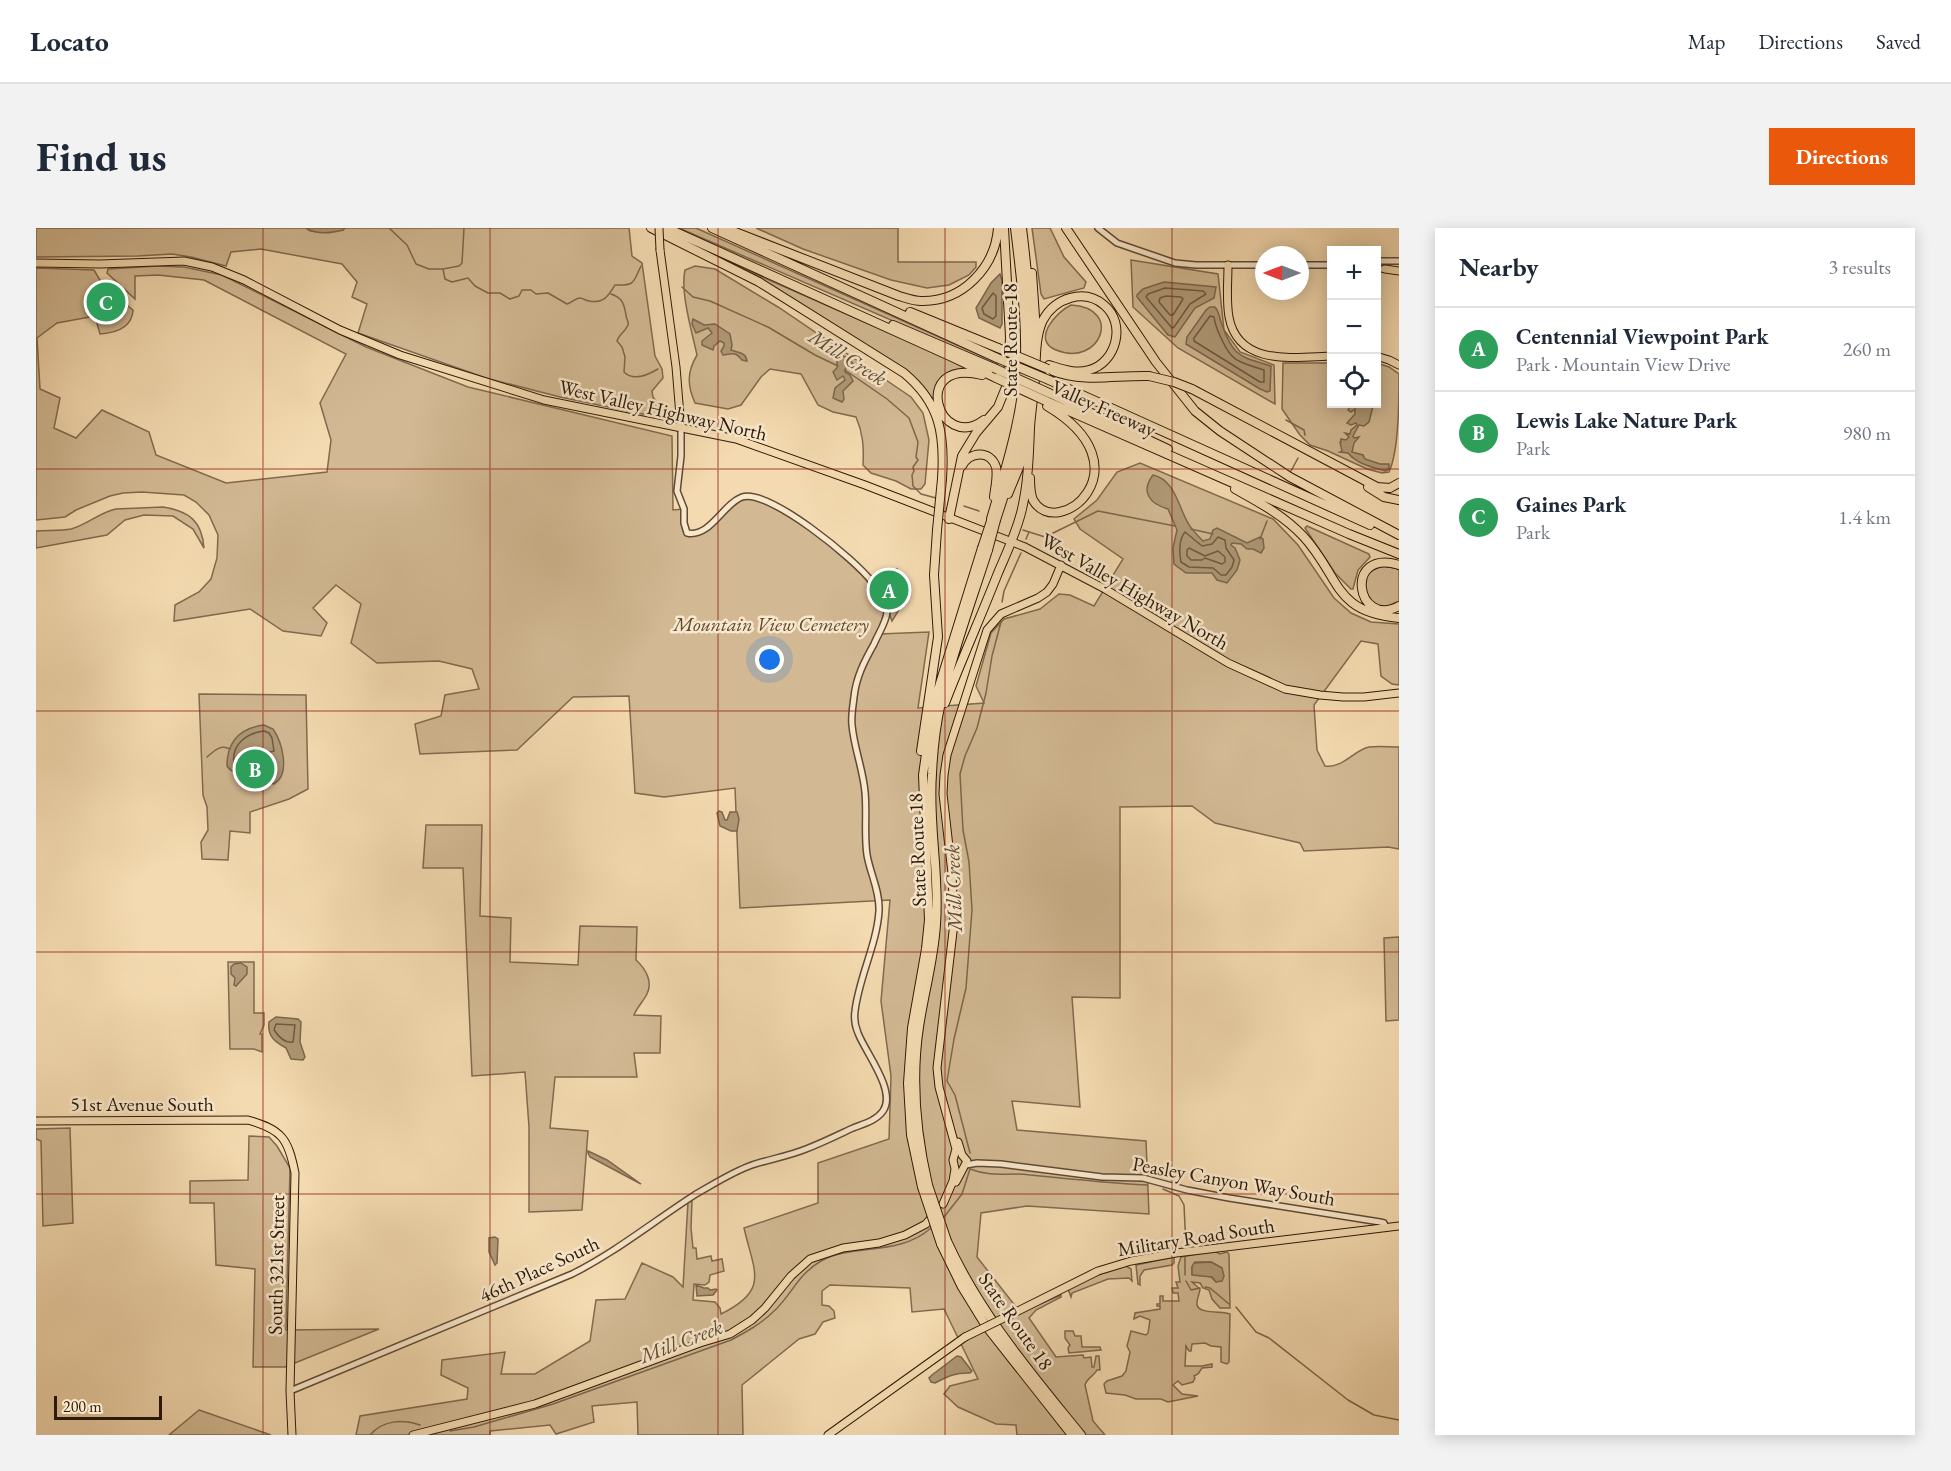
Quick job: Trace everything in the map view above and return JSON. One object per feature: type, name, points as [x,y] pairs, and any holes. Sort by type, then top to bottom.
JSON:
[{"type":"highway","points":[[651,228],[759,282],[897,369],[914,382],[932,405],[944,447],[934,575],[938,638],[921,753],[920,808],[924,819]]},
{"type":"highway","name":"Valley Freeway","points":[[667,228],[996,378],[1367,542],[1399,554]]},
{"type":"highway","name":"Valley Freeway","points":[[712,228],[1322,504],[1399,536]]},
{"type":"highway","points":[[725,228],[898,296],[921,301],[944,298],[956,293],[975,279],[991,256],[998,228]]},
{"type":"highway","points":[[949,519],[959,462],[964,450],[998,407],[1008,382],[1008,290],[1004,228]]},
{"type":"highway","name":"State Route 18","points":[[995,517],[1021,400],[1025,358],[1015,228]]},
{"type":"highway","points":[[1024,228],[1034,296],[1037,355]]},
{"type":"highway","name":"State Route 18","points":[[1024,228],[1030,315],[1028,401],[995,517],[941,681],[931,719],[923,775],[929,920],[912,1028],[908,1083],[911,1135],[925,1186],[962,1287],[991,1333],[1072,1435]]},
{"type":"highway","points":[[1066,228],[1156,362],[1195,411],[1220,431],[1290,477],[1399,536]]},
{"type":"highway","points":[[750,265],[994,368],[1047,399],[1267,495],[1274,501]]},
{"type":"highway","points":[[828,280],[839,282],[1063,375],[1080,378],[1149,376],[1174,381],[1377,487],[1390,488],[1399,483]]},
{"type":"highway","points":[[937,730],[955,678],[1022,510],[1029,460],[1037,355],[1043,321],[1058,303],[1072,297],[1087,297],[1101,302],[1109,310],[1116,323],[1117,336],[1113,351],[1102,363],[1091,370],[1079,372],[1048,367]]},
{"type":"highway","points":[[996,378],[966,372],[952,374],[940,386],[938,403],[945,418],[961,427],[969,427],[981,422],[998,407]]},
{"type":"highway","points":[[1029,460],[1032,498],[1040,508],[1053,513],[1065,511],[1088,494],[1095,465],[1092,450],[1083,435],[1047,399]]},
{"type":"highway","points":[[995,517],[1009,492],[1022,460],[1031,413]]},
{"type":"highway","points":[[1159,450],[1278,514],[1314,548],[1337,586],[1353,604],[1371,614],[1399,618]]},
{"type":"highway","points":[[955,491],[965,460],[976,454],[988,457],[994,463],[996,470],[995,517]]},
{"type":"highway","points":[[1315,454],[1377,493],[1399,500]]},
{"type":"highway","name":"State Route 18","points":[[925,1186],[918,1138],[915,1088],[918,1036],[936,923],[937,889],[931,798],[932,776],[942,700],[985,549]]},
{"type":"highway","points":[[1399,565],[1384,562],[1375,564],[1363,576],[1361,586],[1363,597],[1376,607],[1390,609],[1399,606]]},
{"type":"highway","name":"State Route 18","points":[[944,1242],[995,1326],[1081,1435]]},
{"type":"main road","points":[[659,228],[676,366],[681,428]]},
{"type":"main road","name":"West Valley Highway North","points":[[36,263],[100,264],[184,261],[212,267],[244,280],[340,330],[400,355],[544,400],[736,439],[865,485],[1011,542],[1061,565],[1228,663],[1285,689],[1300,693],[1342,697],[1399,693]]},
{"type":"main road","points":[[1228,265],[1229,318],[1233,331],[1244,344],[1255,352],[1269,356],[1327,356]]},
{"type":"main road","points":[[1385,268],[1399,270]]},
{"type":"main road","points":[[1381,357],[1399,365]]},
{"type":"main road","points":[[943,1204],[963,1160],[948,1119],[936,1068],[954,923],[952,873],[943,794],[947,755],[987,630],[1001,614],[1047,592],[1061,565]]},
{"type":"main road","name":"51st Avenue South","points":[[36,1121],[248,1120]]},
{"type":"main road","name":"South 321st Street","points":[[248,1120],[266,1125],[281,1136],[290,1149],[295,1173],[290,1391],[292,1435]]},
{"type":"main road","points":[[413,1435],[535,1404],[730,1334],[752,1320],[765,1308],[791,1276],[810,1260],[837,1249],[879,1243],[905,1235],[926,1224],[943,1204],[952,1185],[954,1166],[959,1168],[963,1160]]},
{"type":"main road","name":"Military Road South","points":[[828,1435],[965,1337],[1098,1271],[1131,1261],[1176,1253],[1399,1226]]},
{"type":"street","points":[[1098,228],[1117,243],[1167,261],[1185,265],[1255,265]]},
{"type":"street","points":[[1381,261],[1399,261]]},
{"type":"street","points":[[1309,265],[1327,265]]},
{"type":"street","points":[[1381,268],[1385,268]]},
{"type":"street","name":"46th Place South","points":[[290,1391],[572,1274],[597,1261],[671,1210],[738,1171],[807,1149],[867,1123],[882,1113],[886,1094],[877,1069],[855,1024],[856,1007],[879,910],[868,858],[865,790],[852,714],[860,671],[887,611],[870,579],[839,549],[782,508],[757,496],[738,498],[701,531],[693,534],[687,532],[684,523],[684,509],[677,487],[681,456],[681,428]]},
{"type":"street","name":"Peasley Canyon Way South","points":[[963,1160],[1102,1177],[1126,1176],[1154,1180],[1229,1198],[1380,1222],[1384,1223],[1386,1228]]},
{"type":"green space","points":[[36,228],[306,228],[310,231],[343,230],[345,228],[629,228],[632,256],[642,263],[655,356],[662,369],[663,378],[652,391],[653,397],[664,412],[664,416],[657,417],[560,397],[486,378],[358,333],[367,304],[352,297],[357,282],[342,264],[261,249],[231,252],[226,266],[172,254],[36,257]]},
{"type":"green space","points":[[679,228],[696,228],[997,363],[997,366]]},
{"type":"green space","points":[[756,228],[898,228],[898,262],[976,262],[976,267],[969,275],[949,285],[927,288],[891,280],[803,249]]},
{"type":"green space","points":[[1032,228],[1050,228],[1064,257],[1086,282],[1084,288],[1044,299],[1041,294]]},
{"type":"green space","points":[[1131,260],[1218,274],[1224,330],[1240,352],[1274,365],[1275,404],[1178,348],[1133,307]]},
{"type":"green space","points":[[728,262],[967,369],[946,375],[936,407],[919,384]]},
{"type":"green space","points":[[695,266],[715,269],[778,307],[911,397],[923,413],[929,440],[925,484],[921,489],[911,489],[896,481],[871,473],[863,465],[862,440],[856,417],[833,412],[818,405],[801,374],[770,369],[761,377],[741,405],[728,409],[695,403],[689,379],[691,367],[697,355],[687,312],[684,279],[685,270]]},
{"type":"green space","name":"Mountain View Cemetery","points":[[184,267],[222,275],[366,347],[468,387],[672,436],[673,510],[684,509],[685,529],[697,533],[738,498],[763,499],[819,535],[870,579],[887,611],[879,634],[929,632],[918,708],[984,703],[976,686],[991,633],[1004,619],[1040,609],[1059,594],[1070,595],[1094,606],[1123,559],[1080,529],[1074,519],[1097,500],[1117,472],[1140,463],[1273,519],[1298,545],[1334,598],[1351,613],[1371,622],[1399,624],[1399,685],[1392,684],[1381,676],[1378,644],[1361,641],[1314,705],[1317,750],[1325,766],[1337,765],[1369,747],[1399,747],[1399,849],[1388,847],[1304,851],[1300,843],[1215,823],[1192,806],[1120,807],[1120,998],[1072,997],[1080,1107],[1012,1101],[1017,1130],[1146,1141],[1149,1214],[1027,1206],[981,1213],[977,1257],[1020,1312],[1061,1295],[1036,1310],[1029,1318],[1056,1357],[1083,1355],[1084,1358],[1091,1357],[1092,1367],[1094,1367],[1096,1356],[1099,1356],[1100,1370],[1097,1370],[1085,1385],[1093,1421],[1105,1435],[1017,1435],[1016,1425],[996,1424],[958,1407],[944,1394],[950,1386],[978,1379],[944,1309],[912,1312],[910,1288],[830,1285],[822,1291],[822,1305],[829,1306],[834,1311],[835,1318],[823,1322],[815,1334],[799,1339],[742,1385],[743,1435],[638,1435],[637,1402],[592,1406],[594,1422],[556,1434],[550,1425],[490,1431],[490,1435],[356,1435],[360,1416],[467,1399],[468,1388],[441,1375],[442,1360],[505,1352],[501,1374],[535,1374],[590,1341],[596,1300],[625,1299],[642,1263],[673,1277],[683,1287],[688,1202],[692,1201],[691,1228],[693,1248],[696,1248],[697,1259],[711,1256],[712,1261],[722,1259],[724,1271],[710,1275],[709,1282],[705,1285],[694,1284],[693,1300],[715,1302],[721,1314],[747,1297],[755,1278],[744,1228],[818,1203],[818,1163],[889,1139],[891,1076],[881,1001],[890,900],[740,908],[735,788],[664,797],[635,793],[629,696],[573,697],[517,750],[420,754],[415,724],[441,716],[445,695],[479,689],[472,669],[439,661],[377,663],[351,643],[361,604],[336,585],[313,608],[327,623],[321,636],[283,631],[250,609],[174,621],[175,605],[199,592],[211,579],[217,558],[218,535],[209,515],[196,502],[184,495],[123,493],[76,510],[65,517],[36,520],[36,268],[94,270],[104,287],[133,310],[130,321],[126,325],[111,332],[100,334],[95,316],[57,323],[37,338],[40,389],[60,398],[54,428],[76,438],[102,410],[149,432],[156,455],[226,483],[327,472],[331,440],[320,403],[346,354],[204,280],[158,275],[135,276],[135,299],[107,273],[108,269]]},
{"type":"green space","points":[[1071,305],[1087,309],[1097,316],[1101,325],[1100,335],[1094,344],[1084,351],[1071,353],[1056,350],[1049,345],[1046,333],[1053,320]]},
{"type":"green space","points":[[1283,363],[1327,363],[1327,408],[1381,408],[1381,364],[1389,367],[1399,374],[1397,438],[1389,472],[1382,473],[1367,469],[1310,445],[1282,409]]},
{"type":"green space","points":[[163,507],[180,511],[197,524],[204,548],[193,529],[173,516],[144,515],[125,520],[107,535],[36,548],[36,531],[71,529],[116,509]]},
{"type":"green space","points":[[1307,526],[1369,554],[1370,557],[1358,570],[1353,589],[1335,573],[1305,528]]},
{"type":"green space","points":[[1383,566],[1399,569],[1399,603],[1388,608],[1371,603],[1364,585],[1366,576],[1370,572]]},
{"type":"green space","points":[[897,569],[900,608],[892,621],[876,584]]},
{"type":"green space","points":[[199,694],[306,695],[308,789],[289,799],[250,812],[250,833],[230,831],[228,860],[202,859],[201,842],[208,830],[207,807],[203,795]]},
{"type":"green space","points":[[426,825],[482,825],[480,916],[511,918],[510,962],[578,965],[580,926],[637,927],[636,960],[643,967],[649,980],[649,989],[634,1015],[661,1016],[660,1053],[634,1053],[637,1077],[555,1077],[550,1128],[588,1131],[582,1210],[529,1212],[529,1127],[525,1072],[472,1076],[463,868],[423,868]]},
{"type":"green space","points":[[1399,937],[1399,1020],[1386,1021],[1384,938]]},
{"type":"green space","points":[[228,962],[254,962],[254,1013],[264,1013],[264,1025],[260,1034],[262,1034],[262,1052],[254,1049],[230,1049]]},
{"type":"green space","points":[[70,1128],[73,1223],[43,1226],[41,1141],[36,1139],[36,1129]]},
{"type":"green space","points":[[249,1136],[269,1137],[290,1168],[286,1330],[379,1329],[285,1367],[253,1367],[255,1269],[216,1265],[214,1203],[190,1203],[190,1181],[248,1180]]},
{"type":"green space","points":[[1214,1251],[1229,1254],[1230,1308],[1220,1308],[1212,1299],[1209,1290],[1203,1288],[1200,1283],[1192,1282],[1200,1289],[1197,1303],[1199,1308],[1230,1314],[1229,1362],[1227,1364],[1221,1362],[1221,1347],[1205,1343],[1192,1344],[1191,1351],[1186,1346],[1185,1366],[1212,1364],[1212,1367],[1202,1368],[1194,1376],[1193,1382],[1182,1385],[1178,1381],[1173,1385],[1182,1394],[1198,1396],[1168,1402],[1161,1399],[1136,1399],[1106,1393],[1104,1384],[1122,1376],[1126,1371],[1130,1352],[1127,1346],[1131,1331],[1146,1335],[1148,1333],[1150,1320],[1140,1316],[1134,1319],[1135,1313],[1160,1309],[1157,1304],[1160,1304],[1160,1296],[1163,1296],[1163,1301],[1179,1301],[1178,1293],[1173,1293],[1172,1288],[1178,1288],[1176,1282],[1180,1282],[1178,1266],[1181,1257]],"holes":[[[1195,1262],[1211,1262],[1222,1268],[1216,1282],[1210,1276],[1192,1274]]]},
{"type":"green space","points":[[1174,1257],[1172,1265],[1144,1270],[1140,1276],[1140,1285],[1138,1284],[1136,1265]]},
{"type":"green space","points":[[1126,1266],[1131,1269],[1132,1281],[1129,1278],[1108,1279],[1072,1293],[1071,1297],[1068,1289],[1092,1277]]},
{"type":"green space","points":[[1065,1331],[1073,1331],[1075,1336],[1081,1336],[1082,1347],[1100,1347],[1101,1350],[1069,1353],[1070,1345],[1065,1338]]},
{"type":"green space","points":[[199,1410],[271,1435],[169,1435]]},
{"type":"water","points":[[306,228],[345,228],[324,233]]},
{"type":"water","points":[[1000,274],[1002,324],[1000,328],[979,318],[976,308],[991,283]]},
{"type":"water","points":[[1164,282],[1216,287],[1214,298],[1195,308],[1175,337],[1168,335],[1137,297],[1143,289]]},
{"type":"water","points":[[1210,307],[1217,309],[1226,336],[1239,354],[1271,366],[1270,391],[1260,389],[1186,344],[1187,337]]},
{"type":"water","points":[[693,319],[704,325],[715,324],[730,334],[731,350],[743,354],[747,361],[735,354],[723,355],[721,351],[724,343],[720,341],[713,350],[702,345],[702,341],[712,333],[708,328],[696,333],[692,324]]},
{"type":"water","points":[[843,356],[855,366],[846,367],[845,372],[853,381],[843,391],[842,402],[833,398],[835,388],[845,380],[843,376],[837,380],[833,372],[837,368],[837,361]]},
{"type":"water","points":[[1349,408],[1372,408],[1369,422],[1364,426],[1359,425],[1353,436],[1354,438],[1359,437],[1354,443],[1352,452],[1380,464],[1389,464],[1389,469],[1385,471],[1370,466],[1356,460],[1348,453],[1340,452],[1342,451],[1341,439],[1346,440],[1349,437],[1345,433],[1350,434],[1357,425],[1347,423],[1355,414],[1355,409],[1351,412]]},
{"type":"water","points":[[1153,475],[1166,482],[1171,488],[1189,525],[1203,541],[1210,539],[1213,530],[1217,528],[1247,543],[1260,537],[1263,539],[1264,548],[1261,553],[1247,549],[1241,544],[1232,543],[1240,560],[1237,570],[1227,583],[1217,580],[1212,573],[1186,573],[1174,564],[1173,548],[1177,530],[1168,509],[1152,501],[1147,492]]},
{"type":"water","points":[[264,725],[273,729],[282,749],[284,766],[279,779],[274,784],[259,781],[248,765],[235,771],[227,766],[229,749],[236,737],[248,729]]},
{"type":"water","points":[[722,812],[725,820],[730,812],[737,812],[739,819],[737,831],[720,826],[717,813]]},
{"type":"water","points":[[241,963],[247,967],[247,974],[236,986],[231,967]]},
{"type":"water","points":[[276,1017],[298,1019],[301,1022],[300,1042],[305,1057],[303,1060],[291,1059],[286,1048],[275,1041],[271,1035],[269,1022]]},
{"type":"water","points":[[588,1151],[607,1160],[641,1184],[590,1157]]},
{"type":"water","points":[[489,1238],[498,1239],[495,1265],[489,1252]]},
{"type":"water","points":[[1211,1262],[1222,1268],[1224,1276],[1222,1281],[1216,1282],[1212,1277],[1192,1275],[1194,1263]]},
{"type":"water","points":[[696,1285],[717,1290],[713,1295],[697,1296]]},
{"type":"water","points":[[957,1356],[961,1357],[972,1371],[956,1374],[935,1383],[931,1382],[929,1378],[932,1375]]},
{"type":"waterway","name":"Mill Creek","points":[[389,228],[407,245],[416,264],[429,269],[443,269],[445,279],[452,282],[468,278],[475,286],[488,293],[500,293],[510,299],[519,296],[522,290],[531,290],[536,294],[548,293],[567,304],[580,298],[599,301],[608,295],[615,285],[627,285],[633,282],[641,266]]},
{"type":"waterway","points":[[443,269],[459,266],[462,263],[464,228]]},
{"type":"waterway","name":"Mill Creek","points":[[682,287],[693,297],[710,301],[768,327],[838,366]]},
{"type":"waterway","points":[[611,294],[622,302],[628,322],[617,341],[625,357],[624,372],[636,377],[658,369]]},
{"type":"waterway","name":"Mill Creek","points":[[845,370],[887,399],[909,418],[918,442],[916,457],[918,460],[913,467],[912,475],[913,486],[921,494],[936,498]]},
{"type":"waterway","points":[[1286,420],[1304,430],[1305,435]]},
{"type":"waterway","points":[[1291,471],[1298,458]]},
{"type":"waterway","points":[[964,506],[979,511]]},
{"type":"waterway","points":[[1023,530],[1045,537],[1098,511],[1175,526]]},
{"type":"waterway","points":[[1260,539],[1267,521]]},
{"type":"waterway","points":[[1191,529],[1213,534]]},
{"type":"waterway","name":"Mill Creek","points":[[1026,539],[1029,532]]},
{"type":"waterway","name":"Mill Creek","points":[[1002,602],[1004,591],[1021,553]]},
{"type":"waterway","name":"Mill Creek","points":[[970,1153],[955,1095],[947,1081],[966,988],[972,910],[969,862],[963,830],[960,774],[977,728],[1001,622]]},
{"type":"waterway","points":[[207,757],[220,748],[230,749]]},
{"type":"waterway","points":[[944,1217],[962,1194],[970,1169],[993,1174],[1022,1174],[1147,1185]]},
{"type":"waterway","points":[[1163,1189],[1179,1196],[1184,1205],[1186,1247]]},
{"type":"waterway","name":"Mill Creek","points":[[450,1431],[474,1427],[553,1404],[731,1340],[753,1328],[768,1316],[806,1272],[821,1261],[847,1252],[905,1243],[931,1228]]},
{"type":"waterway","points":[[1185,1257],[1185,1275]]},
{"type":"waterway","points":[[1186,1281],[1191,1290],[1200,1288]]},
{"type":"waterway","points":[[1205,1287],[1210,1288],[1229,1304]]},
{"type":"waterway","points":[[1236,1307],[1256,1332],[1269,1338],[1348,1400],[1374,1415],[1399,1420]]},
{"type":"waterway","name":"Mill Creek","points":[[370,1435],[381,1426],[393,1422],[420,1425]]},
{"type":"place","name":"Gaines Park","points":[[106,302]]},
{"type":"place","name":"Centennial Viewpoint Park","points":[[889,590]]},
{"type":"place","name":"Lewis Lake Nature Park","points":[[255,769]]}]
